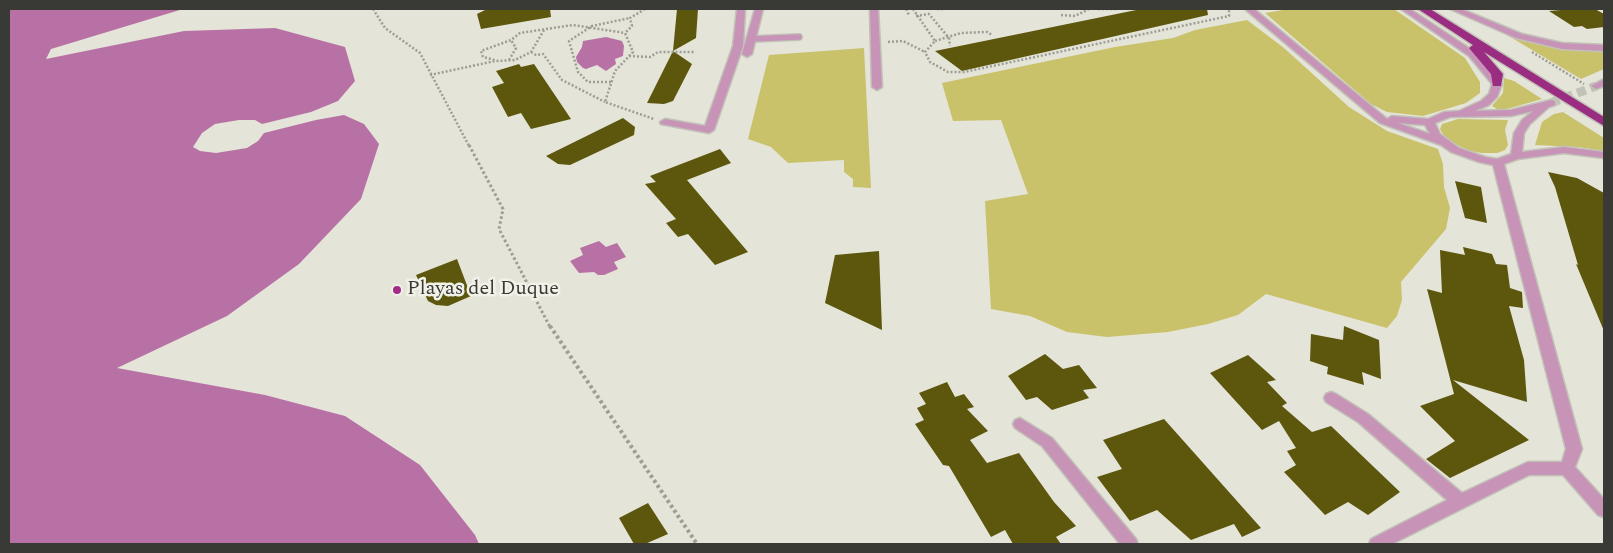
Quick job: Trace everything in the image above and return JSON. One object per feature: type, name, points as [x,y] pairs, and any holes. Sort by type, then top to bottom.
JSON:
[{"type":"highway","points":[[1423,9],[1604,122]]},
{"type":"highway","points":[[1440,9],[1604,110]]},
{"type":"highway","points":[[1454,28],[1490,64],[1497,74],[1497,84]]},
{"type":"street","points":[[665,122],[709,130],[738,46],[741,9]]},
{"type":"street","points":[[748,54],[759,9]]},
{"type":"street","points":[[874,9],[878,87]]},
{"type":"street","points":[[1249,9],[1371,112],[1390,124],[1444,143],[1468,155],[1498,162],[1516,156],[1551,151],[1580,151],[1604,155]]},
{"type":"street","points":[[1404,9],[1472,54],[1497,84],[1494,95],[1485,103],[1455,114]]},
{"type":"street","points":[[1454,9],[1519,36],[1562,46],[1604,48]]},
{"type":"street","points":[[1371,112],[1404,122],[1429,122],[1441,116],[1455,114],[1492,115],[1548,104],[1526,122],[1519,133],[1516,156]]},
{"type":"street","points":[[1429,122],[1431,130],[1444,143]]},
{"type":"street","points":[[1580,151],[1604,162]]},
{"type":"street","points":[[1498,162],[1574,449],[1567,468]]},
{"type":"street","points":[[1330,398],[1364,418],[1460,501]]},
{"type":"street","points":[[1020,424],[1047,442],[1130,544]]},
{"type":"street","points":[[1377,544],[1460,501],[1528,469],[1567,468]]},
{"type":"street","points":[[1567,468],[1604,510]]},
{"type":"lane","points":[[751,39],[799,37]]},
{"type":"path","points":[[373,9],[385,28],[420,53],[430,75],[503,209],[499,228],[555,336],[697,544]]},
{"type":"path","points":[[611,82],[588,82],[578,72],[569,41],[592,26],[630,18],[645,9]]},
{"type":"path","points":[[906,9],[909,15]]},
{"type":"path","points":[[914,9],[916,16],[935,41]]},
{"type":"path","points":[[937,9],[943,9]]},
{"type":"path","points":[[1061,15],[1075,16],[1089,9]]},
{"type":"path","points":[[1098,9],[1117,9]]},
{"type":"path","points":[[875,43],[903,41],[925,52],[930,62],[942,71],[964,72],[1229,16],[1229,9]]},
{"type":"path","points":[[916,16],[928,14],[949,38],[950,46]]},
{"type":"path","points":[[625,33],[632,26],[630,18]]},
{"type":"path","points":[[498,61],[483,57],[481,51],[511,40],[520,33],[573,25],[592,26],[625,33]]},
{"type":"path","points":[[430,75],[498,61],[515,60],[531,52],[544,30]]},
{"type":"path","points":[[925,52],[935,41],[961,33],[988,32],[992,35]]},
{"type":"path","points":[[604,102],[615,71],[633,52],[625,33]]},
{"type":"path","points":[[508,60],[516,48],[511,40]]},
{"type":"path","points":[[1524,48],[1596,85]]},
{"type":"path","points":[[531,52],[536,55],[543,54],[562,80],[604,102],[665,122]]},
{"type":"path","points":[[628,56],[650,56],[658,52],[696,52]]},
{"type":"shaded area","points":[[9,9],[183,9],[51,49],[46,59],[184,31],[275,28],[345,47],[355,81],[338,101],[311,112],[262,124],[255,120],[239,120],[215,124],[202,133],[193,147],[200,151],[216,153],[247,148],[258,141],[264,133],[344,115],[364,124],[379,144],[361,199],[299,264],[227,316],[117,368],[265,395],[345,416],[420,465],[475,535],[479,544],[9,544]]},
{"type":"shaded area","points":[[1289,9],[1394,9],[1465,58],[1480,82],[1480,93],[1466,103],[1423,116],[1387,112],[1371,104],[1265,13]]},
{"type":"shaded area","points":[[1247,20],[1284,48],[1349,107],[1387,131],[1438,149],[1443,164],[1444,187],[1450,208],[1446,229],[1401,282],[1402,300],[1397,316],[1387,328],[1266,294],[1238,315],[1208,324],[1168,332],[1107,337],[1067,332],[1030,316],[991,309],[985,201],[1028,194],[1001,120],[953,121],[942,83],[1115,47],[1173,38],[1195,30]]},
{"type":"shaded area","points":[[1507,35],[1566,49],[1604,51],[1604,69],[1581,79]]},
{"type":"shaded area","points":[[606,37],[622,41],[624,46],[623,56],[615,59],[616,64],[606,71],[597,65],[586,69],[583,68],[577,62],[576,57],[583,41]]},
{"type":"shaded area","points":[[864,48],[871,188],[853,187],[853,179],[844,172],[844,160],[788,163],[771,147],[748,139],[769,55]]},
{"type":"shaded area","points":[[1504,78],[1514,81],[1542,99],[1507,109],[1497,109],[1492,106],[1503,93]]},
{"type":"shaded area","points":[[1563,112],[1604,138],[1604,151],[1578,147],[1535,145],[1542,122],[1554,114]]},
{"type":"shaded area","points":[[1458,119],[1508,120],[1505,130],[1508,145],[1505,150],[1497,153],[1482,153],[1469,151],[1453,143],[1444,136],[1440,129],[1442,124]]},
{"type":"shaded area","points":[[599,241],[606,247],[617,243],[626,257],[614,262],[618,269],[604,275],[598,275],[594,272],[579,273],[570,261],[583,255],[580,248]]},
{"type":"building","points":[[487,9],[550,9],[551,17],[481,29],[477,14]]},
{"type":"building","points":[[677,9],[698,9],[696,38],[673,51]]},
{"type":"building","points":[[1141,9],[1207,9],[1208,15],[962,71],[935,51]]},
{"type":"building","points":[[1595,9],[1604,14],[1604,27],[1587,29],[1582,26],[1574,27],[1549,11]]},
{"type":"building","points":[[673,51],[692,64],[673,101],[664,104],[647,103]]},
{"type":"building","points":[[519,64],[521,67],[534,64],[571,119],[531,129],[521,113],[508,117],[492,87],[504,83],[496,71]]},
{"type":"building","points":[[623,118],[635,127],[634,135],[570,165],[558,164],[546,156]]},
{"type":"building","points":[[720,149],[731,163],[687,180],[748,252],[715,265],[688,234],[678,237],[666,223],[676,219],[645,184],[656,182],[650,176]]},
{"type":"building","points":[[1548,172],[1577,178],[1604,193],[1604,331],[1576,264],[1578,265],[1555,187]]},
{"type":"building","points":[[1455,181],[1481,187],[1487,223],[1465,218]]},
{"type":"building","points":[[1463,247],[1492,254],[1496,264],[1507,265],[1510,288],[1522,292],[1523,308],[1509,306],[1524,360],[1527,402],[1453,380],[1529,440],[1450,478],[1426,459],[1455,441],[1420,406],[1454,394],[1427,289],[1442,293],[1440,250],[1465,255]]},
{"type":"building","points":[[879,251],[882,330],[825,303],[835,255]]},
{"type":"building","points":[[457,259],[471,296],[448,306],[436,305],[428,301],[416,275]]},
{"type":"building","points":[[1344,326],[1379,340],[1381,379],[1362,372],[1364,385],[1327,374],[1328,367],[1310,361],[1311,334],[1343,340]]},
{"type":"building","points":[[1045,354],[1063,369],[1079,365],[1097,388],[1083,390],[1089,398],[1052,410],[1037,397],[1026,400],[1008,376]]},
{"type":"building","points":[[1248,355],[1276,380],[1267,382],[1287,403],[1282,406],[1312,432],[1331,426],[1400,492],[1368,515],[1348,502],[1325,515],[1284,472],[1296,465],[1287,451],[1296,448],[1279,421],[1262,430],[1210,373]]},
{"type":"building","points":[[947,382],[955,397],[964,394],[974,407],[967,409],[988,431],[970,440],[987,463],[1019,453],[1054,502],[1076,526],[1056,537],[1061,544],[1013,544],[1005,530],[991,537],[949,466],[943,465],[915,424],[924,420],[917,408],[926,404],[919,393]]},
{"type":"building","points":[[1164,419],[1261,528],[1242,537],[1234,524],[1191,540],[1157,510],[1130,521],[1097,477],[1122,469],[1103,440]]},
{"type":"building","points":[[648,503],[668,534],[645,544],[634,544],[619,518]]},
{"type":"tunnel","points":[[1551,103],[1596,86]]},
{"type":"place","name":"Playas del Duque","points":[[397,290]]}]
